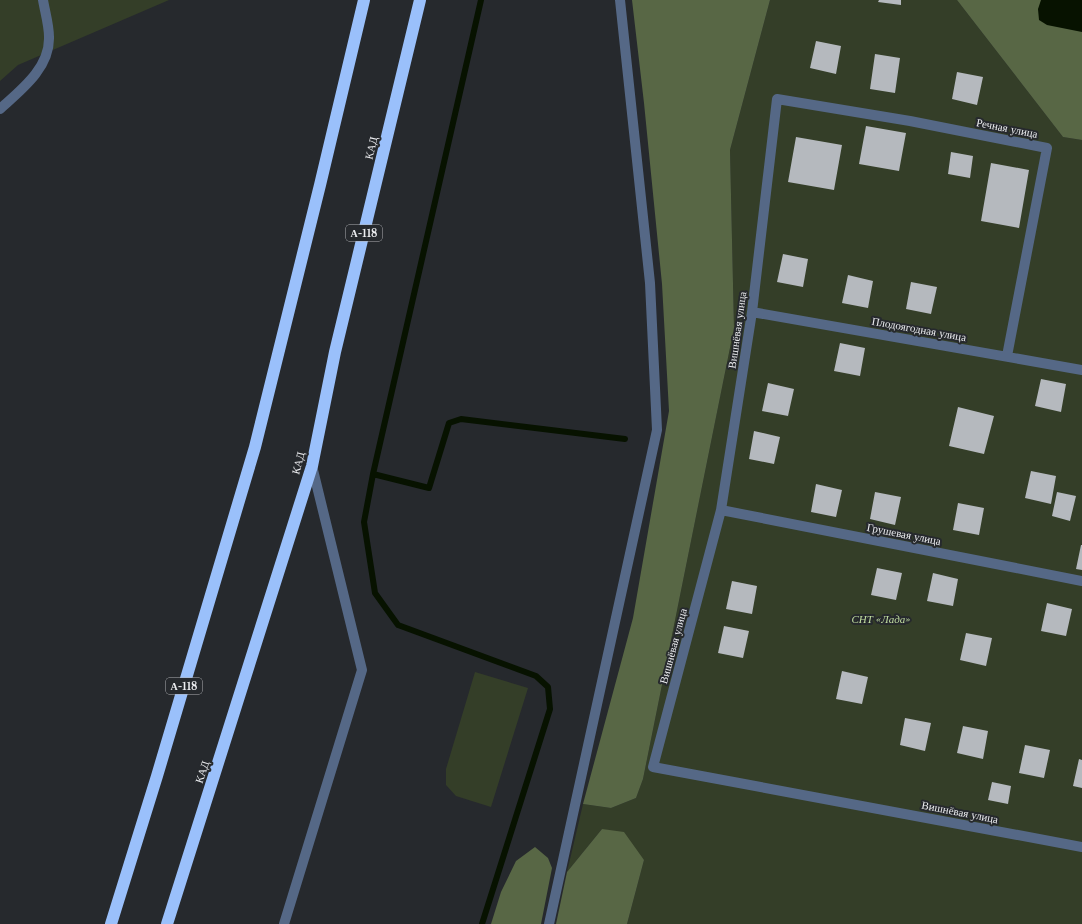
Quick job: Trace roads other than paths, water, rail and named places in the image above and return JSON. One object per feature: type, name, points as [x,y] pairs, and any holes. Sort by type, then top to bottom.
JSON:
[{"type":"highway","name":"А-118","points":[[111,924],[162,761],[255,447],[364,0]]},
{"type":"highway","name":"КАД","points":[[167,924],[312,466],[335,352],[420,0]]},
{"type":"street","points":[[0,109],[29,82],[46,58],[49,37],[43,0]]},
{"type":"street","points":[[549,924],[657,430],[650,283],[620,0]]},
{"type":"street","name":"Вишнёвая улица","points":[[777,99],[752,312],[722,510],[653,767],[1082,847]]},
{"type":"street","name":"Речная улица","points":[[777,99],[910,121],[1047,148],[1007,356]]},
{"type":"street","name":"Плодоягодная улица","points":[[752,312],[1082,370]]},
{"type":"street","points":[[284,924],[362,670],[312,466]]},
{"type":"street","name":"Грушевая улица","points":[[722,510],[1082,581]]},
{"type":"waterway","points":[[481,0],[373,474],[364,522],[375,593],[398,625],[536,676],[548,687],[550,709],[482,924]]},
{"type":"waterway","points":[[373,474],[429,488],[449,423],[461,419],[625,439]]},
{"type":"park label","name":"СНТ «Лада»","points":[[881,619]]}]
